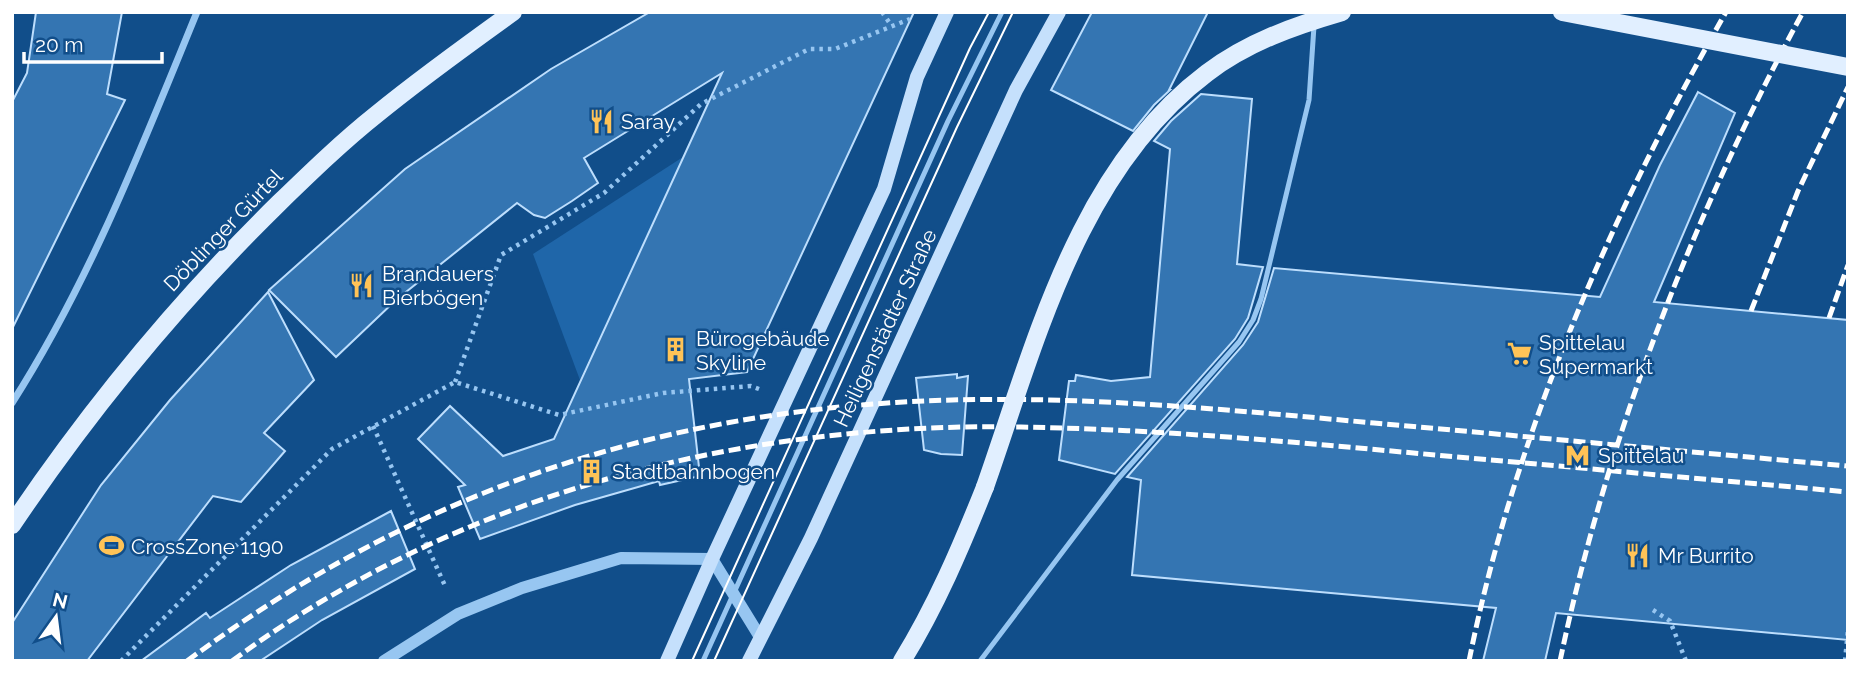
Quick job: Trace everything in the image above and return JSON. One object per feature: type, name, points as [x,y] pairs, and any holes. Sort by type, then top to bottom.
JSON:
[{"type":"main road","name":"Döblinger Gürtel","points":[[12,525],[128,367],[236,245],[314,169],[376,115],[460,49],[513,12]]},
{"type":"main road","points":[[667,661],[884,189],[917,77],[947,12]]},
{"type":"main road","name":"Heiligenstädter Straße","points":[[749,661],[811,538],[1016,90],[1059,12]]},
{"type":"main road","points":[[902,661],[957,556],[985,487],[1062,273],[1115,172],[1145,131],[1208,72],[1251,46],[1295,26],[1342,12]]},
{"type":"main road","points":[[1562,12],[1848,67]]},
{"type":"street","points":[[12,403],[70,303],[104,236],[197,12]]},
{"type":"street","points":[[384,661],[458,614],[522,588],[621,558],[712,559],[760,637]]},
{"type":"lane","points":[[703,661],[948,121],[1002,12]]},
{"type":"lane","points":[[981,661],[1117,480],[1239,342],[1252,320],[1261,299],[1308,100],[1313,12]]},
{"type":"path","points":[[882,12],[890,25],[918,13]]},
{"type":"path","points":[[882,12],[887,28]]},
{"type":"path","points":[[121,661],[332,449],[455,382],[501,255],[604,193],[701,104],[809,49],[835,49],[918,13]]},
{"type":"path","points":[[455,382],[559,415],[663,393],[751,386],[788,399]]},
{"type":"path","points":[[373,426],[458,614]]},
{"type":"path","points":[[1653,610],[1670,621],[1686,661]]},
{"type":"path","points":[[1845,661],[1848,630]]},
{"type":"shaded area","points":[[683,157],[580,380],[533,254]]},
{"type":"building","points":[[36,12],[122,12],[107,94],[125,100],[12,329],[12,102],[27,73]]},
{"type":"building","name":"Bürogebäude Skyline","points":[[650,12],[914,12],[747,372],[689,379],[700,476],[660,485],[659,481],[575,505],[480,539],[458,487],[465,485],[418,439],[450,406],[503,456],[554,439],[722,73],[584,158],[598,183],[572,201],[545,218],[534,215],[517,203],[396,300],[336,357],[269,290],[405,169],[551,69]]},
{"type":"building","points":[[1092,12],[1208,12],[1170,90],[1133,131],[1051,90]]},
{"type":"building","name":"Spittelau","points":[[1698,92],[1735,113],[1654,302],[1848,320],[1848,640],[1556,613],[1545,661],[1483,661],[1496,608],[1132,575],[1141,480],[1127,477],[1243,345],[1258,322],[1274,268],[1600,297],[1660,165]]},
{"type":"building","points":[[1201,94],[1252,99],[1237,264],[1263,267],[1248,318],[1235,339],[1115,474],[1059,460],[1069,381],[1075,381],[1076,375],[1111,381],[1150,377],[1170,149],[1154,141],[1171,121]]},
{"type":"building","points":[[268,292],[314,380],[264,433],[285,451],[241,502],[213,496],[87,661],[12,661],[12,623],[101,485],[170,400]]},
{"type":"building","points":[[957,374],[957,378],[968,376],[962,455],[924,450],[916,378]]},
{"type":"building","points":[[391,511],[415,569],[322,620],[260,661],[141,661],[206,613],[210,618],[291,565]]},
{"type":"tram line","points":[[692,661],[970,48],[989,12]]},
{"type":"tram line","points":[[714,661],[957,127],[1013,12]]},
{"type":"railway","points":[[1469,661],[1512,492],[1572,327],[1606,246],[1644,167],[1726,12]]},
{"type":"railway","points":[[1560,661],[1603,492],[1658,328],[1725,167],[1803,12]]},
{"type":"railway","points":[[1751,311],[1798,191],[1848,87]]},
{"type":"railway","points":[[1829,318],[1848,265]]},
{"type":"railway","points":[[187,661],[266,607],[346,559],[427,517],[511,482],[598,454],[687,431],[779,414],[936,400],[1124,403],[1848,466]]},
{"type":"railway","points":[[232,661],[320,603],[412,553],[508,512],[607,479],[708,455],[812,438],[916,429],[1021,427],[1111,430],[1291,442],[1848,492]]},
{"type":"place","name":"Saray","points":[[601,121]]},
{"type":"place","name":"Brandauers Bierbögen","points":[[362,285]]},
{"type":"place","name":"Bürogebäude Skyline","points":[[676,350]]},
{"type":"place","name":"Spittelau Supermarkt","points":[[1519,354]]},
{"type":"place","name":"Spittelau","points":[[1578,455]]},
{"type":"place","name":"Stadtbahnbogen","points":[[592,471]]},
{"type":"place","name":"CrossZone 1190","points":[[111,546]]},
{"type":"place","name":"Mr Burrito","points":[[1638,555]]}]
